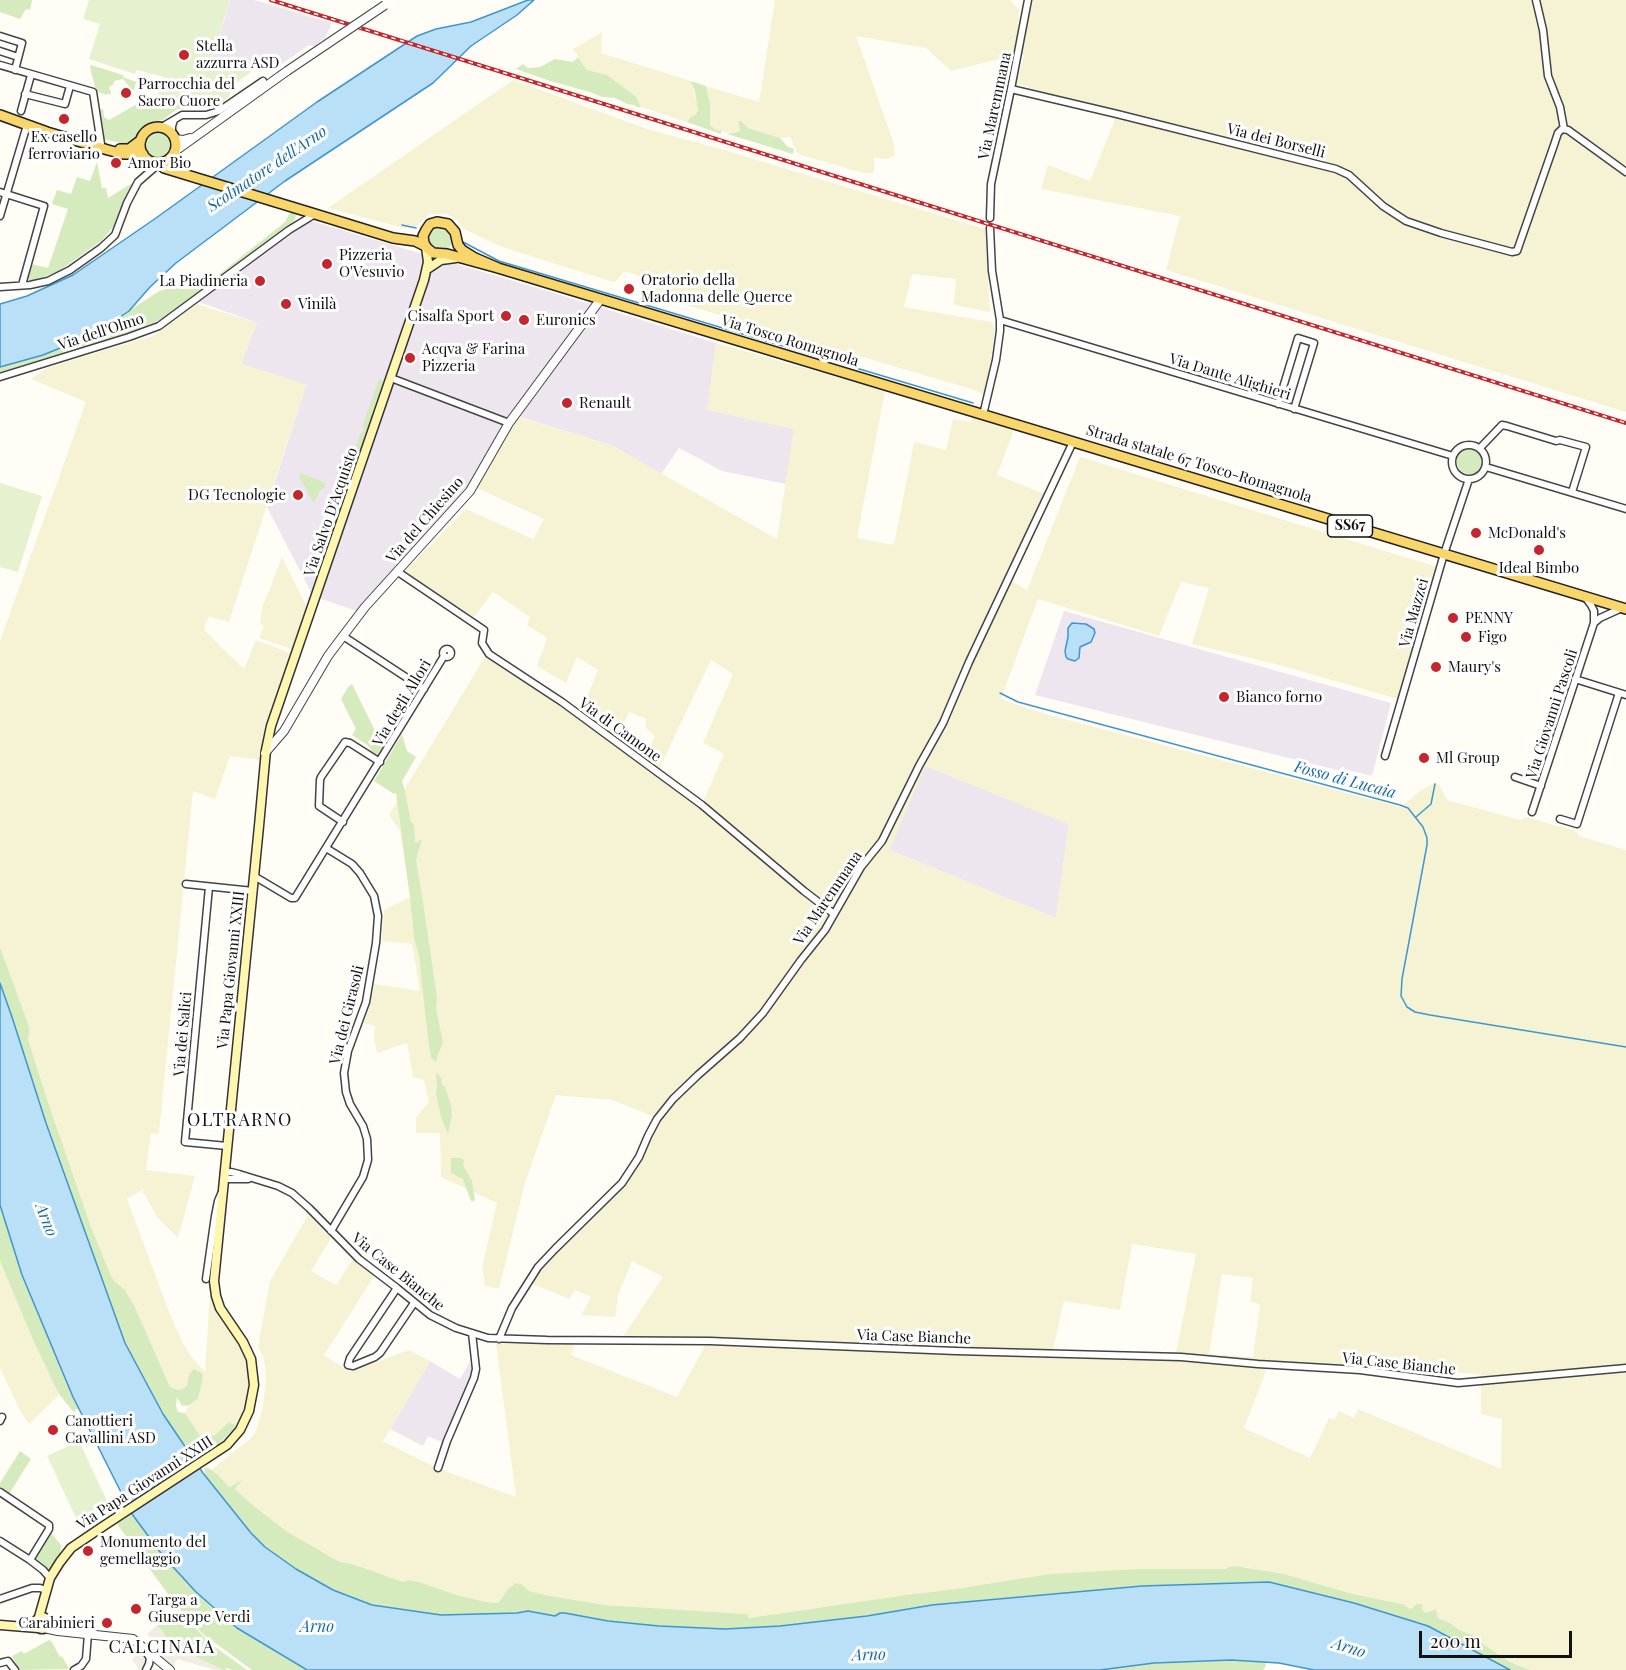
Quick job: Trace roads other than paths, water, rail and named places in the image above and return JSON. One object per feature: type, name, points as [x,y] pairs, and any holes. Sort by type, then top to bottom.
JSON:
[{"type":"main road","points":[[0,115],[118,153],[143,154]]},
{"type":"main road","points":[[24,123],[28,122],[126,150],[132,148],[148,131],[166,129],[173,136],[173,161],[176,170]]},
{"type":"main road","points":[[141,140],[143,154],[164,168],[395,238],[415,241],[434,253],[443,254]]},
{"type":"main road","points":[[158,163],[166,161],[174,153]]},
{"type":"main road","points":[[293,207],[298,206],[399,236],[412,236],[425,231],[434,223],[444,222],[453,229],[456,239],[453,248],[434,260],[424,280]]},
{"type":"main road","points":[[424,280],[428,265],[423,240],[425,231]]},
{"type":"main road","name":"Via Tosco Romagnola","points":[[456,239],[459,247],[465,252],[498,268]]},
{"type":"main road","name":"Via Tosco Romagnola","points":[[443,254],[498,268],[1073,442]]},
{"type":"main road","points":[[429,268],[441,260],[458,258]]},
{"type":"main road","name":"Via Salvo D'Acquisto","points":[[265,753],[271,726],[424,280]]},
{"type":"main road","name":"Strada statale 67 Tosco-Romagnola","points":[[1073,442],[1624,608]]},
{"type":"main road","name":"Via Papa Giovanni XXIII","points":[[46,1595],[50,1578],[71,1548],[226,1445],[240,1430],[249,1411],[253,1392],[252,1366],[243,1342],[220,1308],[214,1290],[265,753]]},
{"type":"main road","points":[[0,1625],[18,1626],[42,1622],[46,1595]]},
{"type":"street","name":"Via Maremmana","points":[[990,218],[991,184],[1028,0]]},
{"type":"street","points":[[1536,0],[1543,30],[1548,76],[1566,129],[1626,172]]},
{"type":"street","points":[[174,153],[287,71],[389,2]]},
{"type":"street","points":[[0,36],[22,43],[15,70]]},
{"type":"street","points":[[0,51],[18,57]]},
{"type":"street","points":[[0,65],[93,92],[98,124],[96,142]]},
{"type":"street","points":[[21,111],[31,75]]},
{"type":"street","points":[[160,128],[182,115],[215,113],[263,81]]},
{"type":"street","points":[[25,94],[65,104],[70,86]]},
{"type":"street","name":"Via dei Borselli","points":[[1011,89],[1343,171],[1383,206],[1412,224],[1498,249],[1517,252],[1558,133],[1566,129]]},
{"type":"street","points":[[176,117],[172,124],[173,136],[183,141],[200,133]]},
{"type":"street","points":[[0,216],[3,193],[24,123]]},
{"type":"street","points":[[0,287],[38,284],[61,276],[108,242],[116,232],[138,182],[158,163]]},
{"type":"street","points":[[3,193],[44,206],[22,285]]},
{"type":"street","points":[[289,230],[299,216],[293,207]]},
{"type":"street","name":"Via dell'Olmo","points":[[0,377],[159,326],[289,230],[315,214]]},
{"type":"street","points":[[983,415],[996,360],[1000,320],[992,271],[990,228]]},
{"type":"street","name":"Via del Chiesino","points":[[265,753],[284,731],[328,656],[343,636],[365,608],[470,491],[509,423],[600,300]]},
{"type":"street","name":"Via Dante Alighieri","points":[[1000,320],[1453,456]]},
{"type":"street","points":[[1278,404],[1298,338],[1314,343],[1294,409]]},
{"type":"street","points":[[390,378],[509,423]]},
{"type":"street","points":[[1480,448],[1502,426],[1587,447],[1572,492]]},
{"type":"street","name":"Via Maremmana","points":[[499,1339],[512,1308],[538,1267],[622,1183],[634,1167],[648,1136],[663,1111],[689,1083],[740,1038],[764,1013],[825,930],[857,872],[884,839],[919,766],[944,723],[969,662],[1073,442]]},
{"type":"street","points":[[1465,445],[1480,448],[1486,457],[1486,467],[1479,476],[1469,479],[1462,477],[1452,464],[1453,456],[1465,445]]},
{"type":"street","points":[[1486,467],[1626,509]]},
{"type":"street","name":"Via Mazzei","points":[[1385,756],[1444,554],[1469,479]]},
{"type":"street","name":"Via di Camone","points":[[398,572],[484,630],[482,643],[489,654],[562,702],[659,773],[834,914]]},
{"type":"street","points":[[1583,596],[1590,602],[1594,611]]},
{"type":"street","points":[[1594,611],[1597,604],[1602,602],[1603,609],[1600,618]]},
{"type":"street","points":[[1594,623],[1624,608]]},
{"type":"street","name":"Via Giovanni Pascoli","points":[[1532,812],[1594,623],[1594,611]]},
{"type":"street","points":[[343,636],[424,689]]},
{"type":"street","name":"Via degli Allori","points":[[255,876],[294,899],[444,656]]},
{"type":"street","points":[[1560,819],[1577,824],[1622,694],[1575,679]]},
{"type":"street","name":"Via degli Allori","points":[[343,822],[319,806],[321,777],[345,742],[380,762]]},
{"type":"street","points":[[1515,777],[1541,786]]},
{"type":"street","name":"Via dei Girasoli","points":[[326,849],[353,865],[360,873],[374,896],[378,916],[366,1002],[348,1052],[344,1073],[350,1104],[367,1138],[368,1160],[363,1177],[331,1231]]},
{"type":"street","points":[[186,884],[253,891]]},
{"type":"street","name":"Via dei Salici","points":[[209,887],[185,1142],[227,1146]]},
{"type":"street","name":"Via Case Bianche","points":[[226,1160],[230,1167],[239,1174]]},
{"type":"street","name":"Via Case Bianche","points":[[224,1176],[231,1172],[239,1174],[278,1186],[292,1193],[359,1259],[414,1303],[437,1319],[472,1333],[499,1339],[721,1342],[956,1351],[1181,1356],[1258,1364],[1360,1370],[1458,1383],[1626,1368]]},
{"type":"street","name":"Via Case Bianche","points":[[224,1176],[252,1179]]},
{"type":"street","name":"Via Papa Giovanni XXIII","points":[[207,1279],[218,1201],[223,1190]]},
{"type":"street","points":[[397,1288],[350,1358],[348,1365],[353,1366],[380,1353],[414,1303]]},
{"type":"street","points":[[438,1468],[474,1378],[476,1366],[472,1333]]},
{"type":"street","points":[[0,1492],[49,1525],[49,1529],[30,1560]]},
{"type":"street","points":[[0,1541],[30,1560],[50,1578]]},
{"type":"street","points":[[0,1599],[32,1588],[40,1588],[46,1595]]},
{"type":"street","points":[[42,1622],[64,1631],[133,1639],[168,1668]]},
{"type":"street","points":[[74,1670],[85,1662],[88,1634]]},
{"type":"street","points":[[140,1645],[150,1658],[146,1670]]},
{"type":"street","points":[[0,1663],[8,1661],[15,1670]]},
{"type":"street","points":[[146,1670],[156,1666],[168,1668]]},
{"type":"water","name":"Scolmatore dell'Arno","points":[[528,0],[534,0],[517,15],[471,46],[433,83],[285,181],[176,263],[129,311],[75,342],[43,355],[0,367],[0,304],[27,296],[73,275],[317,102],[417,36],[436,29],[471,22]]},
{"type":"water","points":[[1072,623],[1086,624],[1094,629],[1095,633],[1091,642],[1080,647],[1079,658],[1075,661],[1066,657],[1065,651],[1068,628]]},
{"type":"water","name":"Arno","points":[[0,983],[46,1123],[125,1343],[163,1414],[203,1473],[251,1533],[265,1547],[296,1569],[333,1590],[372,1605],[441,1615],[528,1611],[555,1616],[565,1613],[608,1621],[659,1626],[725,1629],[780,1626],[867,1616],[932,1605],[1142,1586],[1269,1582],[1354,1603],[1428,1626],[1510,1670],[1314,1670],[1279,1663],[1231,1660],[1154,1663],[1100,1670],[307,1670],[237,1628],[196,1592],[163,1556],[132,1514],[73,1397],[22,1275],[0,1205]]},
{"type":"waterway","points":[[402,225],[416,228]]},
{"type":"waterway","points":[[463,242],[499,261],[973,403]]},
{"type":"waterway","name":"Fosso di Lucaia","points":[[1000,693],[1018,702],[1408,808],[1423,827],[1427,845],[1402,979],[1401,996],[1407,1007],[1415,1012],[1430,1015],[1626,1047]]},
{"type":"waterway","points":[[1416,817],[1431,804],[1435,784]]},
{"type":"railway","points":[[271,0],[1626,423]]},
{"type":"place","name":"Stella azzurra ASD","points":[[184,55]]},
{"type":"place","name":"Parrocchia del Sacro Cuore","points":[[126,93]]},
{"type":"place","name":"Ex casello ferroviario","points":[[64,119]]},
{"type":"place","name":"Amor Bio","points":[[116,163]]},
{"type":"place","name":"Pizzeria O'Vesuvio","points":[[327,264]]},
{"type":"place","name":"La Piadineria","points":[[260,281]]},
{"type":"place","name":"Oratorio della Madonna delle Querce","points":[[629,289]]},
{"type":"place","name":"Vinilà","points":[[286,304]]},
{"type":"place","name":"Cisalfa Sport","points":[[506,316]]},
{"type":"place","name":"Euronics","points":[[524,320]]},
{"type":"place","name":"Acqva & Farina Pizzeria","points":[[410,358]]},
{"type":"place","name":"Renault","points":[[567,403]]},
{"type":"place","name":"DG Tecnologie","points":[[298,495]]},
{"type":"place","name":"McDonald's","points":[[1476,533]]},
{"type":"place","name":"Ideal Bimbo","points":[[1539,550]]},
{"type":"place","name":"PENNY","points":[[1453,618]]},
{"type":"place","name":"Figo","points":[[1466,637]]},
{"type":"place","name":"Maury's","points":[[1436,667]]},
{"type":"place","name":"Bianco forno","points":[[1224,697]]},
{"type":"place","name":"Ml Group","points":[[1424,758]]},
{"type":"place","name":"Canottieri Cavallini ASD","points":[[53,1430]]},
{"type":"place","name":"Monumento del gemellaggio","points":[[88,1551]]},
{"type":"place","name":"Targa a Giuseppe Verdi","points":[[136,1609]]},
{"type":"place","name":"Carabinieri","points":[[107,1623]]},
{"type":"district","name":"OLTRARNO","points":[[240,1120]]},
{"type":"district","name":"CALCINAIA","points":[[162,1647]]}]
